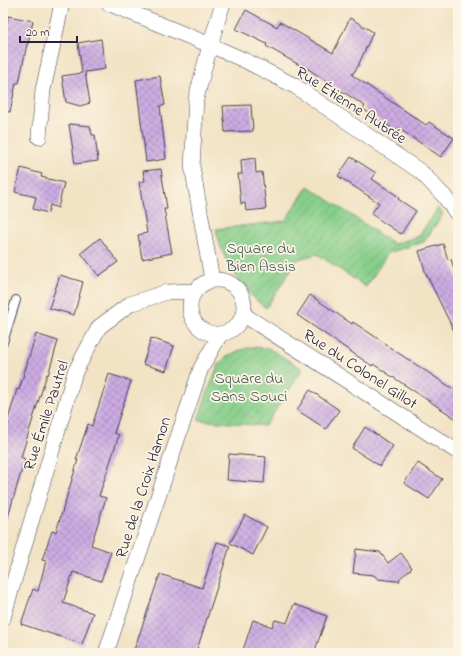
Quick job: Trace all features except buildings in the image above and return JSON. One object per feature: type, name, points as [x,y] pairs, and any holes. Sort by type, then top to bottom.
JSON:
[{"type":"street","points":[[39,137],[43,90],[62,3]]},
{"type":"street","name":"Rue Étienne Aubrée","points":[[108,3],[210,45],[246,61],[295,86],[421,172],[444,196],[458,215]]},
{"type":"street","points":[[212,280],[192,166],[196,99],[223,3]]},
{"type":"street","points":[[221,279],[230,282],[238,288],[243,296],[245,306],[244,315],[237,327],[220,335],[207,333],[199,328],[193,320],[190,311],[190,300],[195,291],[203,284],[212,280],[221,279]]},
{"type":"street","name":"Rue Émile Pautrel","points":[[3,618],[75,372],[100,327],[130,304],[167,292],[195,291]]},
{"type":"street","name":"Rue du Colonel Gillot","points":[[244,315],[458,452]]},
{"type":"street","name":"Rue de la Croix Hamon","points":[[106,653],[201,368],[220,335]]},
{"type":"lane","points":[[3,342],[16,300]]},
{"type":"green space","name":"Square du Bien Assis","points":[[308,186],[394,244],[419,236],[438,208],[443,214],[424,242],[388,253],[366,287],[317,254],[298,259],[266,308],[240,283],[223,252],[216,229],[285,221]]},
{"type":"green space","name":"Square du Sans Souci","points":[[251,347],[268,348],[303,369],[265,426],[198,420],[215,372],[219,365],[229,355]]}]
